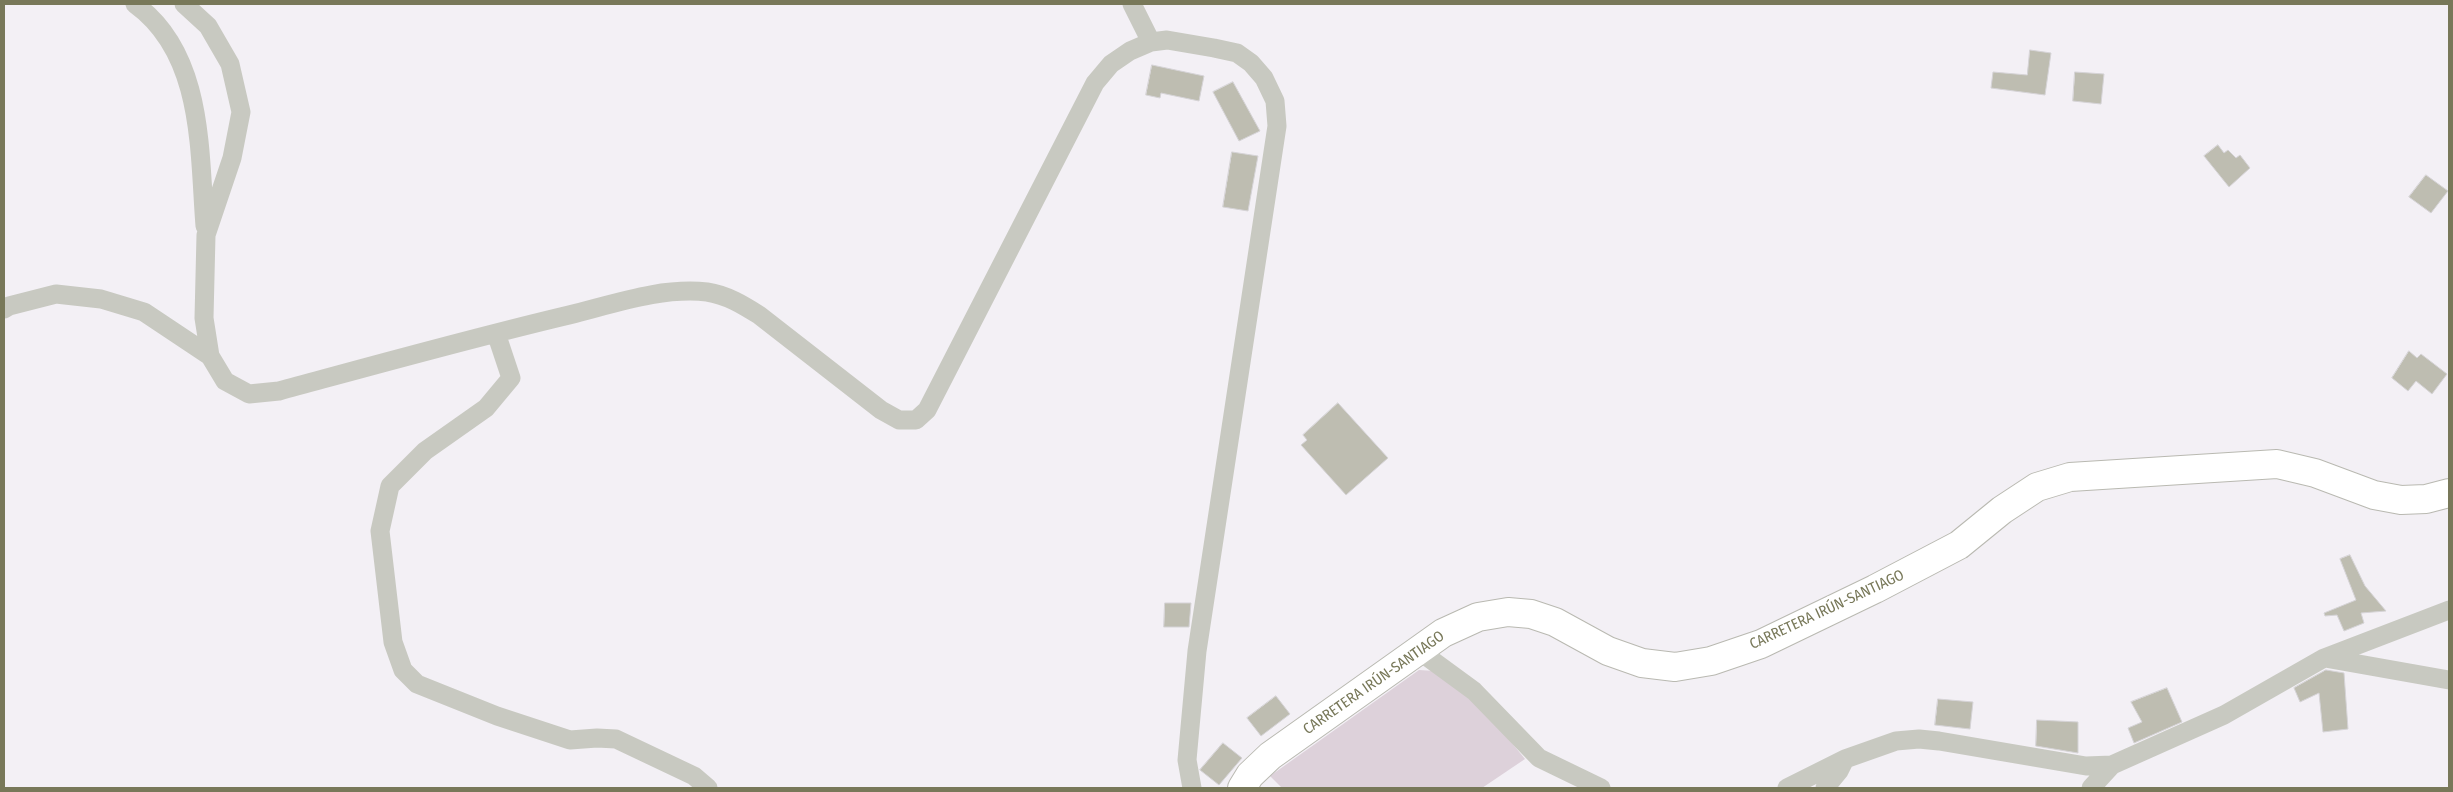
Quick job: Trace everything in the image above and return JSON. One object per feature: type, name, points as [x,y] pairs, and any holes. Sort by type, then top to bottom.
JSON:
[{"type":"highway","name":"CARRETERA IRÚN-SANTIAGO","points":[[1242,788],[1250,776],[1270,756],[1443,633],[1478,617],[1508,612],[1531,614],[1555,622],[1608,651],[1642,662],[1675,667],[1711,661],[1761,644],[1960,545],[2002,510],[2037,487],[2070,477],[2277,464],[2315,473],[2374,495],[2401,500],[2426,499],[2449,493]]},
{"type":"street","points":[[135,4],[145,11],[162,30],[177,54],[188,77],[198,125],[206,235],[204,318],[210,356],[225,381],[249,394],[278,391],[496,332],[646,296],[680,291],[709,292],[738,301],[759,315],[881,410],[899,420],[916,420],[927,410],[1095,83],[1111,64],[1130,51],[1151,42],[1167,40],[1237,53],[1251,63],[1264,78],[1276,101],[1277,126],[1197,651],[1187,760],[1192,788]]},
{"type":"street","points":[[184,4],[208,26],[230,64],[241,112],[232,158],[206,235]]},
{"type":"street","points":[[1132,4],[1151,42]]},
{"type":"street","points":[[4,309],[56,294],[101,298],[144,312],[210,356]]},
{"type":"street","points":[[496,332],[511,378],[486,408],[425,451],[390,486],[380,531],[393,642],[403,670],[417,684],[498,716],[570,740],[616,739],[694,776],[708,788]]},
{"type":"street","points":[[1786,788],[1844,759],[1896,740],[1939,740],[2086,766],[2112,765],[2224,715],[2324,658],[2449,610]]},
{"type":"street","points":[[1418,650],[1474,691],[1539,758],[1601,788]]},
{"type":"street","points":[[2324,658],[2449,680]]},
{"type":"street","points":[[1825,788],[1839,771],[1844,759]]},
{"type":"street","points":[[2091,788],[2112,765]]},
{"type":"shaded area","points":[[1419,670],[1435,671],[1480,704],[1525,759],[1482,788],[1282,788],[1270,776]]},
{"type":"building","points":[[2030,50],[2051,53],[2045,95],[1991,88],[1993,72],[2027,75]]},
{"type":"building","points":[[1152,65],[1204,76],[1199,101],[1161,93],[1160,98],[1146,95]]},
{"type":"building","points":[[2075,72],[2104,74],[2101,104],[2073,101]]},
{"type":"building","points":[[1233,82],[1260,131],[1239,141],[1213,92]]},
{"type":"building","points":[[2218,145],[2224,153],[2228,150],[2236,158],[2240,155],[2250,168],[2229,187],[2204,156]]},
{"type":"building","points":[[1232,152],[1258,156],[1248,211],[1223,207]]},
{"type":"building","points":[[2426,175],[2448,191],[2431,213],[2409,197]]},
{"type":"building","points":[[2409,351],[2417,358],[2421,354],[2447,374],[2432,394],[2416,381],[2408,391],[2392,378]]},
{"type":"building","points":[[1338,403],[1388,458],[1346,495],[1301,445],[1307,440],[1303,435]]},
{"type":"building","points":[[2350,555],[2365,586],[2386,611],[2361,613],[2364,623],[2344,631],[2337,615],[2325,616],[2324,613],[2356,600],[2340,559]]},
{"type":"building","points":[[1165,603],[1191,603],[1189,627],[1164,627]]},
{"type":"building","points":[[2326,670],[2344,673],[2348,729],[2323,732],[2319,693],[2300,702],[2294,688]]},
{"type":"building","points":[[2167,688],[2182,722],[2134,743],[2128,728],[2142,722],[2131,702]]},
{"type":"building","points":[[1276,696],[1290,714],[1261,736],[1247,718]]},
{"type":"building","points":[[1938,699],[1973,702],[1970,729],[1935,725]]},
{"type":"building","points":[[2037,720],[2078,722],[2078,753],[2036,746]]},
{"type":"building","points":[[1223,743],[1242,758],[1219,785],[1200,770]]}]
